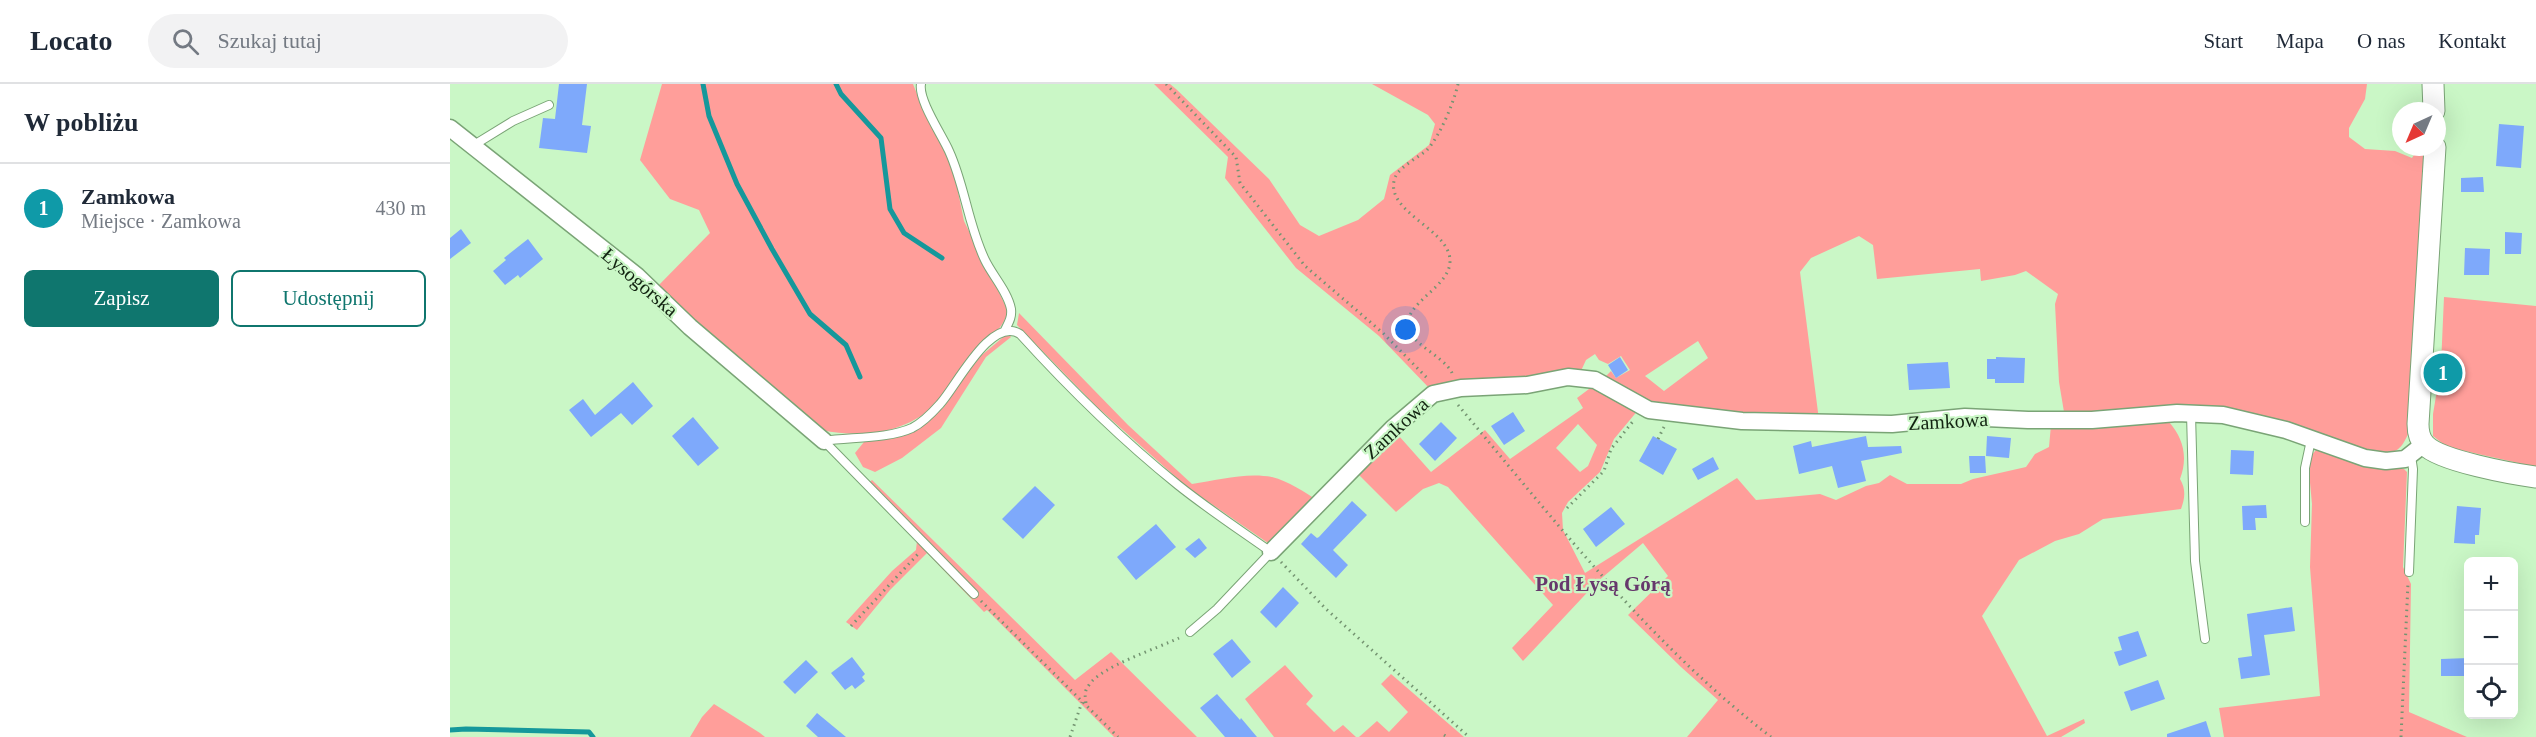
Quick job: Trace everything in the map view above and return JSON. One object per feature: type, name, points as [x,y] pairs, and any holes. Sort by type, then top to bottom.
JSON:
[{"type":"street","points":[[2433,84],[2434,102]]},
{"type":"street","name":"Łysogórska","points":[[450,128],[637,276],[690,327],[824,441]]},
{"type":"street","points":[[2434,156],[2418,424],[2420,437],[2417,450],[2536,477]]},
{"type":"street","name":"Zamkowa","points":[[1271,552],[1393,428],[1433,394],[1527,385],[1568,377],[1595,380],[1646,408],[1742,422],[1892,424],[1965,417],[2082,420],[2177,413],[2223,415],[2286,430],[2365,458],[2396,460],[2417,450]]},
{"type":"lane","points":[[824,441],[881,435],[910,429],[942,403],[977,354],[1005,330],[1011,317],[1011,306],[985,259],[971,226],[950,153],[928,110],[920,89],[921,84]]},
{"type":"lane","points":[[474,146],[513,121],[549,105]]},
{"type":"lane","points":[[1005,330],[1013,329],[1020,334],[1060,378],[1179,486],[1271,552],[1217,609],[1190,632]]},
{"type":"lane","points":[[2191,414],[2195,561],[2205,639]]},
{"type":"lane","points":[[2305,522],[2305,468],[2311,440]]},
{"type":"lane","points":[[824,441],[974,594]]},
{"type":"lane","points":[[2409,572],[2413,469],[2417,450]]},
{"type":"path","points":[[1166,84],[1236,157],[1240,183],[1305,266],[1448,391],[1572,544],[1659,639],[1771,737]]},
{"type":"path","points":[[1448,391],[1454,378],[1448,366],[1410,335],[1406,324],[1411,310],[1420,299],[1446,278],[1450,256],[1440,236],[1420,222],[1396,197],[1394,181],[1397,174],[1429,148],[1455,98],[1458,84]]},
{"type":"path","points":[[1568,508],[1604,471],[1611,449],[1646,408]]},
{"type":"path","points":[[1658,439],[1667,422]]},
{"type":"path","points":[[851,626],[918,554],[922,547],[921,538]]},
{"type":"path","points":[[1271,552],[1326,609],[1469,737]]},
{"type":"path","points":[[2401,737],[2409,572]]},
{"type":"path","points":[[974,594],[1118,737]]},
{"type":"path","points":[[1086,705],[1085,693],[1089,683],[1105,670],[1190,632]]},
{"type":"path","points":[[1070,737],[1082,701]]},
{"type":"shaded area","points":[[662,84],[913,84],[940,139],[955,177],[964,221],[1008,311],[1002,325],[966,362],[938,402],[913,421],[884,431],[853,434],[822,430],[655,289],[710,233],[699,210],[670,199],[640,160]]},
{"type":"shaded area","points":[[1154,84],[1170,84],[1176,89],[1269,179],[1300,225],[1319,236],[1358,220],[1384,199],[1390,175],[1429,145],[1435,124],[1428,115],[1372,84],[2367,84],[2365,99],[2349,128],[2349,137],[2365,149],[2392,151],[2392,156],[2412,158],[2413,156],[2428,156],[2409,432],[2398,449],[2378,455],[2267,418],[2078,417],[2064,412],[2059,382],[2055,304],[2058,294],[2026,271],[1981,281],[1980,269],[1877,279],[1873,245],[1859,236],[1811,258],[1800,272],[1819,420],[1661,406],[1606,376],[1611,371],[1616,378],[1630,370],[1621,356],[1608,364],[1599,360],[1595,354],[1586,360],[1580,373],[1432,391],[1379,336],[1296,268],[1225,178],[1228,157]],"holes":[[[1698,341],[1708,358],[1664,391],[1645,376]]]},
{"type":"shaded area","points":[[2444,297],[2536,306],[2536,467],[2447,447],[2433,436],[2433,414],[2439,378],[2446,379],[2448,367],[2441,365]]},
{"type":"shaded area","points":[[1019,313],[1128,425],[1192,484],[1252,475],[1272,477],[1284,481],[1318,501],[1268,543],[1187,487],[1096,406],[1017,325]]},
{"type":"shaded area","points":[[1008,333],[1011,337],[986,357],[941,428],[902,458],[875,472],[863,467],[855,453],[864,442],[914,431],[944,407],[956,386],[982,355]]},
{"type":"shaded area","points":[[1593,386],[1639,409],[1614,439],[1600,472],[1568,502],[1562,513],[1563,530],[1585,573],[1737,478],[1756,500],[1820,494],[1836,500],[1866,486],[1879,483],[1890,475],[1907,484],[1961,484],[1973,479],[2026,467],[2035,454],[2049,447],[2051,425],[2089,429],[2124,422],[2168,421],[2178,434],[2183,448],[2184,463],[2180,479],[2184,497],[2181,509],[2103,519],[2079,534],[2055,541],[2019,560],[1982,616],[2047,736],[2084,719],[2085,723],[2061,737],[1687,737],[1718,700],[1628,615],[1668,576],[1643,543],[1597,582],[1523,661],[1512,648],[1553,605],[1448,487],[1439,483],[1423,489],[1396,512],[1359,475],[1399,436],[1431,472],[1485,430],[1510,459],[1583,408],[1577,398]],"holes":[[[1578,424],[1597,445],[1588,466],[1580,472],[1556,448]]]},
{"type":"shaded area","points":[[2316,450],[2323,450],[2372,466],[2404,469],[2407,472],[2403,567],[2411,584],[2409,712],[2467,737],[2224,737],[2219,708],[2320,696],[2310,567],[2312,504],[2309,472],[2310,457]]},
{"type":"shaded area","points":[[872,480],[1075,680],[1111,652],[1197,737],[1114,737],[987,610],[984,612],[927,553],[890,590],[857,630],[846,622],[892,571],[916,550],[917,541],[864,487]]},
{"type":"shaded area","points":[[1285,665],[1313,696],[1306,704],[1334,732],[1343,725],[1356,737],[1274,737],[1245,699]]},
{"type":"shaded area","points":[[1391,674],[1464,737],[1359,737],[1377,721],[1389,732],[1408,712],[1381,684]]},
{"type":"shaded area","points":[[714,704],[765,737],[690,737],[702,717]]},
{"type":"building","points":[[559,84],[587,84],[582,125],[591,126],[587,153],[539,148],[543,118],[555,119]]},
{"type":"building","points":[[2499,124],[2524,126],[2521,168],[2496,166]]},
{"type":"building","points":[[2483,177],[2484,192],[2461,192],[2461,178]]},
{"type":"building","points":[[461,229],[471,243],[450,259],[450,238]]},
{"type":"building","points":[[2505,232],[2522,233],[2521,254],[2505,254]]},
{"type":"building","points":[[528,239],[543,259],[520,278],[518,275],[505,285],[493,271],[506,260],[504,258]]},
{"type":"building","points":[[2465,248],[2490,249],[2489,275],[2464,275]]},
{"type":"building","points":[[1620,357],[1628,370],[1616,378],[1608,365]]},
{"type":"building","points":[[1996,357],[2025,358],[2024,383],[1995,383],[1995,379],[1987,379],[1987,359],[1996,359]]},
{"type":"building","points":[[1948,362],[1950,388],[1909,390],[1907,364]]},
{"type":"building","points":[[633,382],[653,406],[632,425],[621,413],[591,437],[569,410],[583,399],[595,415]]},
{"type":"building","points":[[1513,412],[1525,431],[1504,445],[1491,426]]},
{"type":"building","points":[[693,417],[719,448],[698,466],[672,436]]},
{"type":"building","points":[[1441,422],[1457,438],[1435,461],[1419,444]]},
{"type":"building","points":[[1653,436],[1677,449],[1663,475],[1639,461]]},
{"type":"building","points":[[1866,436],[1868,447],[1901,446],[1902,453],[1861,461],[1866,481],[1838,488],[1832,466],[1799,474],[1793,446],[1811,441],[1812,447]]},
{"type":"building","points":[[1987,436],[2011,438],[2009,458],[1986,456]]},
{"type":"building","points":[[2231,450],[2254,451],[2253,475],[2230,474]]},
{"type":"building","points":[[1969,456],[1985,456],[1986,473],[1970,473]]},
{"type":"building","points":[[1713,457],[1719,469],[1698,480],[1692,469]]},
{"type":"building","points":[[1035,486],[1055,505],[1023,539],[1002,519]]},
{"type":"building","points":[[1352,501],[1367,515],[1333,550],[1348,565],[1336,578],[1301,544],[1311,533],[1319,537]]},
{"type":"building","points":[[2266,505],[2267,518],[2255,518],[2256,530],[2243,530],[2242,506]]},
{"type":"building","points":[[2457,506],[2481,508],[2479,535],[2475,535],[2475,544],[2454,543]]},
{"type":"building","points":[[1611,507],[1625,524],[1596,547],[1583,529]]},
{"type":"building","points":[[1156,524],[1176,547],[1136,580],[1117,557]]},
{"type":"building","points":[[1199,538],[1207,548],[1195,558],[1185,549]]},
{"type":"building","points":[[1283,587],[1299,603],[1276,628],[1260,612]]},
{"type":"building","points":[[2292,607],[2295,631],[2264,635],[2270,675],[2241,679],[2238,658],[2252,656],[2247,614]]},
{"type":"building","points":[[2138,631],[2147,656],[2119,666],[2114,652],[2122,650],[2118,637]]},
{"type":"building","points":[[1232,639],[1251,662],[1232,678],[1213,654]]},
{"type":"building","points":[[852,657],[865,674],[862,677],[865,681],[855,689],[852,685],[845,690],[831,673]]},
{"type":"building","points":[[2464,658],[2464,676],[2441,676],[2441,659]]},
{"type":"building","points":[[806,660],[818,672],[795,694],[783,682]]},
{"type":"building","points":[[2158,680],[2165,699],[2131,711],[2124,692]]},
{"type":"building","points":[[1217,694],[1257,737],[1225,737],[1200,708]]},
{"type":"building","points":[[817,713],[846,737],[818,737],[806,726]]},
{"type":"building","points":[[2206,721],[2211,737],[2167,737],[2167,734]]},
{"type":"waterway","points":[[703,84],[709,116],[737,184],[810,314],[846,345],[860,377]]},
{"type":"waterway","points":[[836,84],[841,94],[881,138],[890,209],[904,233],[942,258]]},
{"type":"waterway","points":[[450,730],[589,732],[593,737]]},
{"type":"place","name":"Zamkowa","points":[[2443,373]]},
{"type":"district","name":"Pod Łysą Górą","points":[[1603,584]]}]
